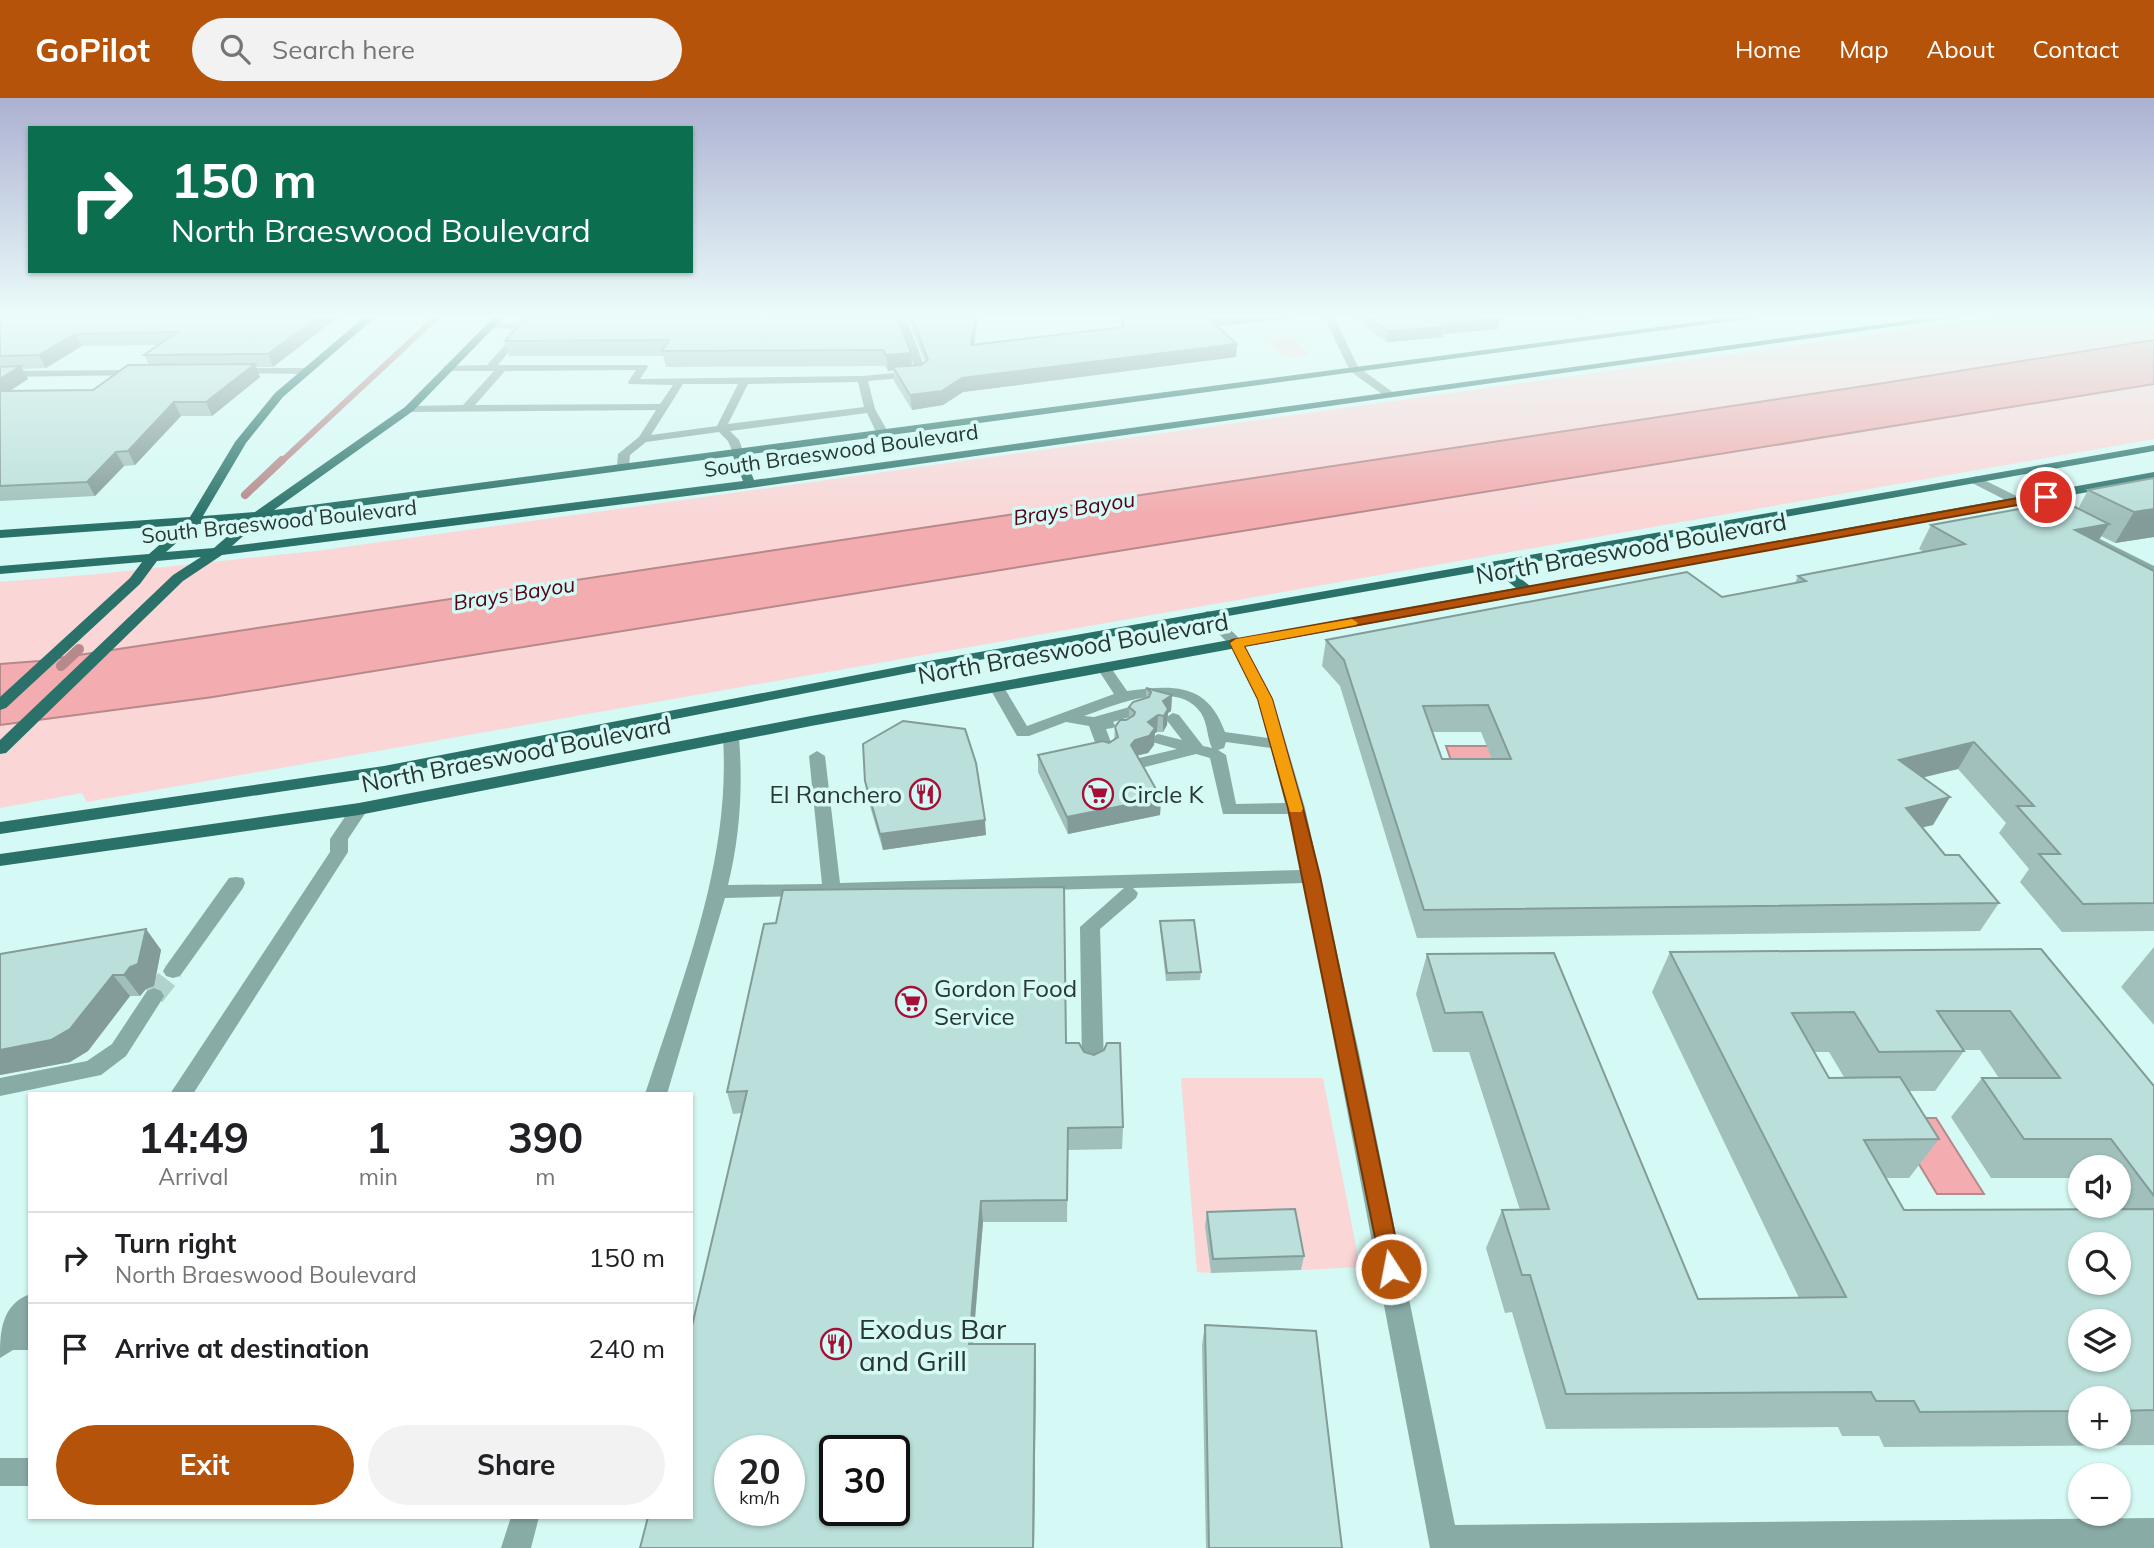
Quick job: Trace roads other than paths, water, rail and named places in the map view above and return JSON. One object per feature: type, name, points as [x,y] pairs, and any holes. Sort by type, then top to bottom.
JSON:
[{"type":"main road","points":[[0,705],[135,580],[153,557],[192,522],[242,442],[279,396],[294,382]]},
{"type":"main road","points":[[0,749],[178,578],[218,552],[258,516],[410,409],[435,382]]},
{"type":"main road","name":"South Braeswood Boulevard","points":[[0,534],[258,516],[1259,382]]},
{"type":"main road","name":"South Braeswood Boulevard","points":[[0,570],[218,552],[750,484],[1486,382]]},
{"type":"main road","name":"North Braeswood Boulevard","points":[[0,828],[384,771],[934,664],[2154,448]]},
{"type":"main road","points":[[737,450],[750,484]]},
{"type":"main road","name":"North Braeswood Boulevard","points":[[0,860],[359,809],[1104,667],[2154,476]]},
{"type":"main road","points":[[1747,520],[1785,545]]},
{"type":"main road","points":[[1496,565],[1528,591]]},
{"type":"street","points":[[466,408],[490,382]]},
{"type":"street","points":[[623,466],[624,454],[643,439],[680,382]]},
{"type":"street","points":[[721,428],[744,382]]},
{"type":"street","points":[[863,382],[870,409],[882,432]]},
{"type":"street","points":[[1372,382],[1390,395]]},
{"type":"street","points":[[410,409],[663,407]]},
{"type":"street","points":[[643,439],[870,409]]},
{"type":"street","points":[[721,428],[733,440],[737,450]]},
{"type":"street","points":[[1976,480],[2154,571]]},
{"type":"street","points":[[1207,615],[1236,643],[1265,699],[1296,808],[1312,876],[1445,1544],[2154,1533]]},
{"type":"street","points":[[1104,667],[1123,696]]},
{"type":"street","points":[[997,687],[1023,733],[1123,696],[1166,691],[1197,699],[1208,710],[1218,736],[1218,755],[1229,810],[1296,808]]},
{"type":"street","points":[[1095,722],[1140,709]]},
{"type":"street","points":[[1066,718],[1124,730]]},
{"type":"street","points":[[1173,718],[1196,749]]},
{"type":"street","points":[[1095,722],[1107,753]]},
{"type":"street","points":[[1218,736],[1279,744]]},
{"type":"street","points":[[657,1092],[718,892],[736,767],[730,737]]},
{"type":"street","points":[[1158,739],[1218,755]]},
{"type":"street","points":[[1142,763],[1196,749]]},
{"type":"street","points":[[817,756],[832,890]]},
{"type":"street","points":[[182,1092],[339,852],[339,839],[359,809]]},
{"type":"street","points":[[718,892],[1312,876]]},
{"type":"street","points":[[173,971],[236,883]]},
{"type":"street","points":[[1093,1065],[1090,927],[1129,893]]},
{"type":"street","points":[[0,1087],[93,1069],[120,1049],[154,996]]},
{"type":"street","points":[[9,1339],[28,1309]]},
{"type":"street","points":[[0,1472],[28,1472]]},
{"type":"street","points":[[516,1548],[524,1519]]},
{"type":"water","name":"Brays Bayou","points":[[2154,382],[2154,384],[213,697],[0,725],[0,664],[39,661],[1884,383]]},
{"type":"water","points":[[1446,746],[1508,746],[1517,766],[1453,766]]},
{"type":"water","points":[[1891,1118],[1936,1118],[1984,1194],[1937,1194]]},
{"type":"waterway","points":[[281,462],[367,382]]},
{"type":"waterway","points":[[245,495],[282,460]]},
{"type":"waterway","points":[[61,666],[79,649]]},
{"type":"tunnel","points":[[154,996],[173,971]]},
{"type":"place","name":"El Ranchero","points":[[925,794]]},
{"type":"place","name":"Circle K","points":[[1098,794]]},
{"type":"place","name":"Gordon Food Service","points":[[911,1002]]},
{"type":"place","name":"Exodus Bar and Grill","points":[[836,1344]]}]
